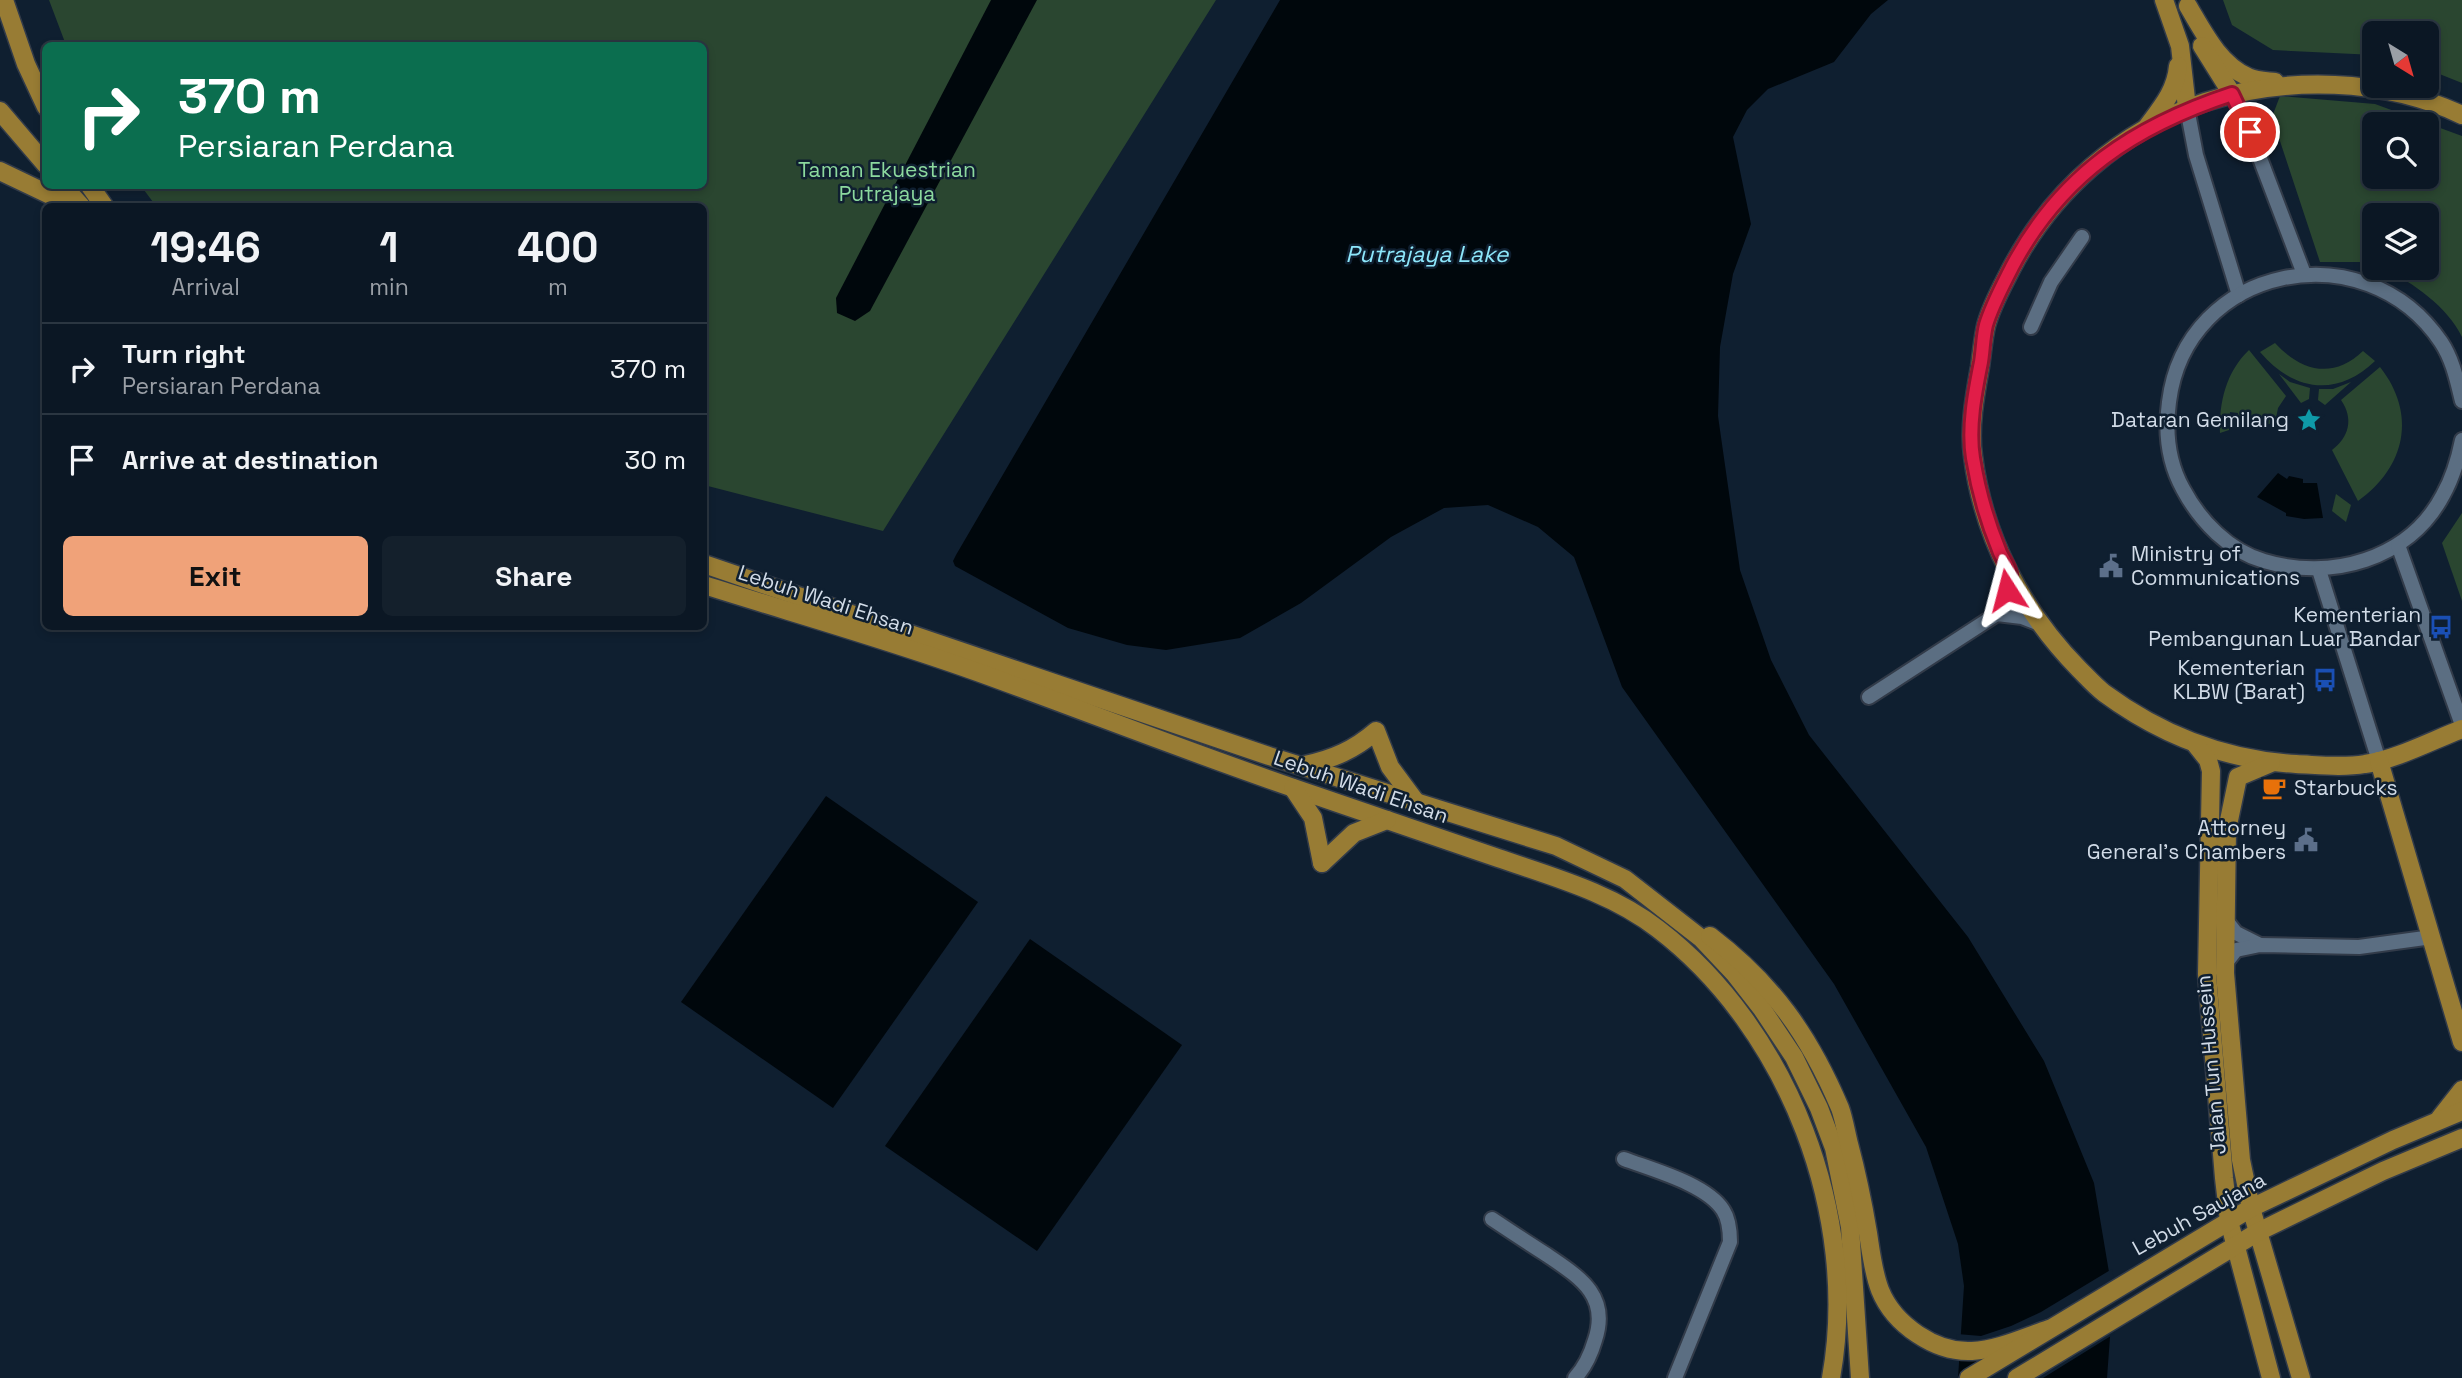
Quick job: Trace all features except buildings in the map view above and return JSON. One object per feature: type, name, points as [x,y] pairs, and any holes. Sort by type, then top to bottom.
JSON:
[{"type":"main road","points":[[4,0],[26,64],[42,98]]},
{"type":"main road","points":[[2164,0],[2180,46],[2187,108]]},
{"type":"main road","points":[[2188,3],[2210,42],[2229,66],[2250,79],[2298,85],[2342,85],[2380,89],[2416,97],[2462,114]]},
{"type":"main road","points":[[2188,3],[2194,31],[2232,94]]},
{"type":"main road","points":[[2145,130],[2170,95],[2177,78],[2180,46]]},
{"type":"main road","points":[[2298,85],[2232,94],[2187,108],[2145,130],[2103,157],[2064,191],[2023,247],[1986,325],[1976,390],[1972,455],[1987,517],[2010,574],[2040,624],[2073,662],[2103,692],[2141,717],[2196,745],[2271,763],[2340,767],[2379,761],[2462,727]]},
{"type":"main road","points":[[0,111],[42,160]]},
{"type":"main road","points":[[0,171],[50,195],[60,203]]},
{"type":"main road","points":[[66,189],[78,203]]},
{"type":"main road","name":"Lebuh Wadi Ehsan","points":[[707,565],[1301,766],[1556,846],[1625,879],[1691,931]]},
{"type":"main road","name":"Lebuh Wadi Ehsan","points":[[707,586],[976,671],[1293,788],[1557,878],[1625,906],[1658,928],[1688,954],[1751,1028],[1778,1072],[1801,1119],[1823,1188],[1832,1234],[1838,1305],[1835,1352],[1830,1378]]},
{"type":"main road","points":[[1301,766],[1338,757],[1360,745],[1376,731],[1390,767],[1416,802]]},
{"type":"main road","name":"Jalan Tun Hussein","points":[[2196,745],[2208,760],[2211,771],[2207,974],[2229,1221],[2271,1378]]},
{"type":"main road","points":[[2379,761],[2462,1042]]},
{"type":"main road","name":"Jalan Tun Hussein","points":[[2271,763],[2238,777],[2227,830],[2225,964],[2241,1160],[2251,1208],[2301,1378]]},
{"type":"main road","points":[[1293,788],[1313,818],[1322,863],[1354,832],[1387,820]]},
{"type":"main road","points":[[1691,931],[1707,934],[1763,981],[1793,1018],[1806,1040],[1841,1110],[1860,1186],[1878,1283],[1881,1292],[1900,1319],[1925,1339],[1951,1350],[1974,1351],[2003,1345],[2049,1329]]},
{"type":"main road","points":[[1691,931],[1734,973],[1788,1047],[1819,1108],[1835,1148],[1850,1227],[1860,1378]]},
{"type":"main road","points":[[2438,1120],[2462,1090]]},
{"type":"main road","name":"Lebuh Saujana","points":[[1969,1378],[2251,1208],[2462,1111]]},
{"type":"main road","points":[[2017,1378],[2258,1232],[2383,1171],[2457,1143]]},
{"type":"street","points":[[2232,94],[2250,132],[2304,274]]},
{"type":"street","points":[[2187,108],[2196,155],[2239,295]]},
{"type":"street","points":[[2031,327],[2051,282],[2082,237]]},
{"type":"street","points":[[2462,401],[2456,373],[2442,344],[2422,318],[2397,298],[2358,280],[2337,275],[2304,274],[2271,281],[2239,295],[2215,313],[2195,335],[2180,361],[2170,390],[2166,419],[2171,459],[2191,505],[2210,528],[2233,546],[2260,560],[2289,568],[2319,570],[2359,563],[2398,545],[2423,524],[2442,498],[2456,468],[2462,440]]},
{"type":"street","points":[[2398,545],[2462,727]]},
{"type":"street","points":[[2319,570],[2379,761]]},
{"type":"street","points":[[1869,697],[1997,614],[2010,574]]},
{"type":"street","points":[[1997,614],[2022,617],[2040,624]]},
{"type":"street","points":[[2225,919],[2243,938],[2260,945]]},
{"type":"street","points":[[2225,964],[2236,950],[2260,945],[2359,947],[2432,937]]},
{"type":"street","points":[[1624,1159],[1701,1190],[1724,1212],[1730,1227],[1730,1242],[1675,1378]]},
{"type":"street","points":[[1492,1219],[1578,1276],[1591,1292],[1599,1310],[1598,1332],[1591,1353],[1575,1378]]},
{"type":"green space","name":"Taman Ekuestrian Putrajaya","points":[[49,0],[1216,0],[883,531],[707,486],[707,203],[154,203],[143,189],[707,189],[707,42],[65,42]]},
{"type":"green space","points":[[2223,0],[2462,0],[2462,83],[2440,74],[2440,21],[2362,21],[2362,54],[2273,50],[2232,25]]},
{"type":"green space","points":[[2280,96],[2375,104],[2397,112],[2362,112],[2362,189],[2439,189],[2439,128],[2462,136],[2462,337],[2448,315],[2405,280],[2439,280],[2439,203],[2362,203],[2362,262],[2320,262],[2272,117]]},
{"type":"green space","points":[[2275,343],[2295,360],[2318,368],[2340,366],[2363,351],[2375,361],[2346,381],[2316,385],[2287,375],[2260,352]]},
{"type":"green space","points":[[2249,350],[2286,396],[2278,408],[2275,423],[2237,429],[2238,413],[2230,412],[2229,430],[2220,433],[2225,388],[2235,368]]},
{"type":"green space","points":[[2380,367],[2392,385],[2399,403],[2401,439],[2387,472],[2358,501],[2332,450],[2348,427],[2347,414],[2341,400]]},
{"type":"green space","points":[[2279,374],[2290,382],[2310,388],[2309,399],[2301,403]]},
{"type":"green space","points":[[2351,382],[2325,405],[2318,400],[2319,389],[2333,389]]},
{"type":"green space","points":[[2336,494],[2351,505],[2346,522],[2332,511]]},
{"type":"green space","points":[[2462,513],[2462,601],[2442,543]]},
{"type":"water","points":[[991,0],[1037,0],[870,311],[855,321],[837,313],[836,298]]},
{"type":"water","name":"Putrajaya Lake","points":[[1280,0],[1888,0],[1871,14],[1834,62],[1768,89],[1747,110],[1733,137],[1751,224],[1733,274],[1720,347],[1718,416],[1740,570],[1771,660],[1809,735],[1968,937],[2044,1061],[2094,1183],[2113,1296],[2107,1378],[1958,1378],[1964,1286],[1958,1244],[1926,1147],[1834,984],[1622,687],[1574,557],[1538,527],[1488,505],[1444,508],[1391,537],[1301,603],[1240,638],[1166,650],[1127,645],[1068,628],[955,566],[953,561],[956,555]]},
{"type":"water","points":[[2278,473],[2287,479],[2289,476],[2303,479],[2303,483],[2317,483],[2323,518],[2286,516],[2286,513],[2257,497]]},
{"type":"water","points":[[826,796],[978,902],[833,1108],[681,1002]]},
{"type":"water","points":[[1030,939],[1182,1045],[1037,1251],[885,1146]]},
{"type":"pier","points":[[2112,1269],[2117,1296],[2114,1334],[2043,1378],[1956,1378],[1978,1365],[1979,1359],[1956,1359],[1957,1334],[1981,1336],[2011,1326],[2041,1312]]},
{"type":"place","name":"Dataran Gemilang","points":[[2309,420]]},
{"type":"place","name":"Ministry of Communications","points":[[2111,566]]},
{"type":"place","name":"Kementerian Pembangunan Luar Bandar","points":[[2441,627]]},
{"type":"place","name":"Kementerian KLBW (Barat)","points":[[2325,680]]},
{"type":"place","name":"Starbucks","points":[[2274,788]]},
{"type":"place","name":"Attorney General’s Chambers","points":[[2306,840]]},
{"type":"route","points":[[2007,590],[2010,574],[1987,517],[1972,455],[1972,433],[1986,325],[2023,247],[2064,191],[2103,157],[2145,130],[2187,108],[2232,94],[2250,132]]}]
